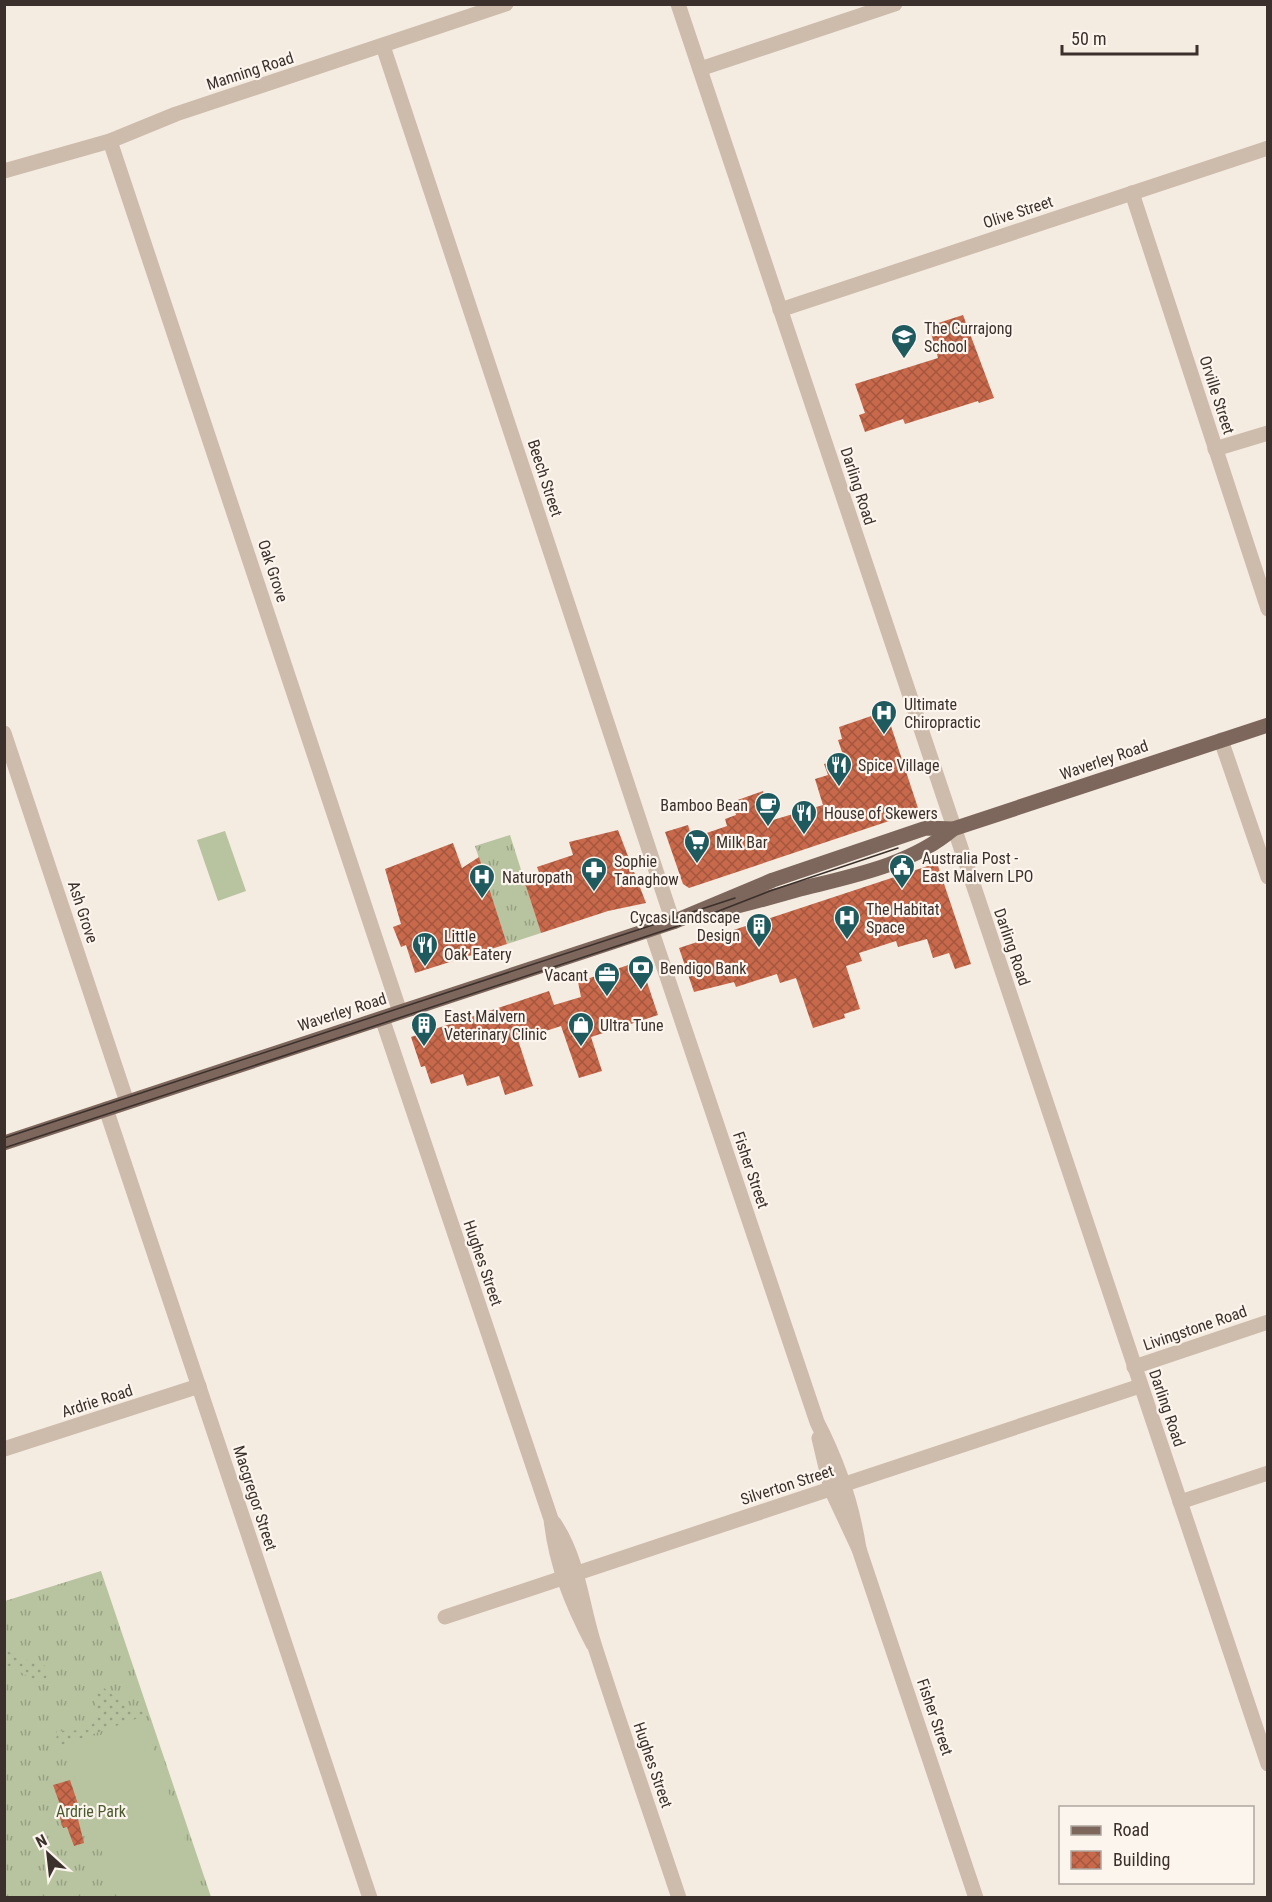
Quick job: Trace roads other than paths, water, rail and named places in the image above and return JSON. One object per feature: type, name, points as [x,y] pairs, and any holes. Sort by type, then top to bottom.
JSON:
[{"type":"main road","name":"Waverley Road","points":[[4,1143],[691,916],[830,883],[933,846],[953,830],[1268,725]]},
{"type":"main road","name":"Waverley Road","points":[[691,916],[773,880],[926,828],[953,830]]},
{"type":"street","name":"Manning Road","points":[[4,171],[110,141],[176,114],[506,4]]},
{"type":"street","name":"Darling Road","points":[[678,4],[1268,1764]]},
{"type":"street","points":[[700,69],[895,4]]},
{"type":"street","name":"Beech Street","points":[[383,46],[673,922]]},
{"type":"street","name":"Oak Grove","points":[[110,141],[400,1012]]},
{"type":"street","name":"Olive Street","points":[[780,310],[1268,148]]},
{"type":"street","name":"Orville Street","points":[[1131,193],[1268,609]]},
{"type":"street","points":[[1215,449],[1268,433]]},
{"type":"street","name":"Ash Grove","points":[[4,732],[127,1102]]},
{"type":"street","points":[[1221,740],[1268,877]]},
{"type":"street","name":"Fisher Street","points":[[651,929],[976,1898]]},
{"type":"street","name":"Hughes Street","points":[[382,1018],[552,1519],[562,1535],[570,1576],[679,1898]]},
{"type":"street","name":"Macgregor Street","points":[[106,1109],[370,1898]]},
{"type":"street","name":"Livingstone Road","points":[[1134,1367],[1268,1323]]},
{"type":"street","name":"Ardrie Road","points":[[4,1449],[199,1386]]},
{"type":"street","name":"Silverton Street","points":[[444,1617],[1140,1386]]},
{"type":"street","points":[[1180,1503],[1268,1473]]},
{"type":"tram line","points":[[4,1148],[693,921],[770,891],[898,848]]},
{"type":"tram line","points":[[4,1138],[735,898]]},
{"type":"place","name":"The Currajong School","points":[[904,360]]},
{"type":"place","name":"Ultimate Chiropractic","points":[[884,736]]},
{"type":"place","name":"Spice Village","points":[[839,788]]},
{"type":"place","name":"Bamboo Bean","points":[[768,828]]},
{"type":"place","name":"House of Skewers","points":[[804,836]]},
{"type":"place","name":"Milk Bar","points":[[697,865]]},
{"type":"place","name":"Australia Post - East Malvern LPO","points":[[902,890]]},
{"type":"place","name":"Sophie Tanaghow","points":[[594,893]]},
{"type":"place","name":"Naturopath","points":[[482,900]]},
{"type":"place","name":"The Habitat Space","points":[[847,941]]},
{"type":"place","name":"Cycas Landscape Design","points":[[759,949]]},
{"type":"place","name":"Little Oak Eatery","points":[[425,968]]},
{"type":"place","name":"Bendigo Bank","points":[[641,991]]},
{"type":"place","name":"Vacant","points":[[607,998]]},
{"type":"place","name":"East Malvern Veterinary Clinic","points":[[424,1048]]},
{"type":"place","name":"Ultra Tune","points":[[581,1048]]},
{"type":"park label","name":"Ardrie Park","points":[[91,1811]]}]
